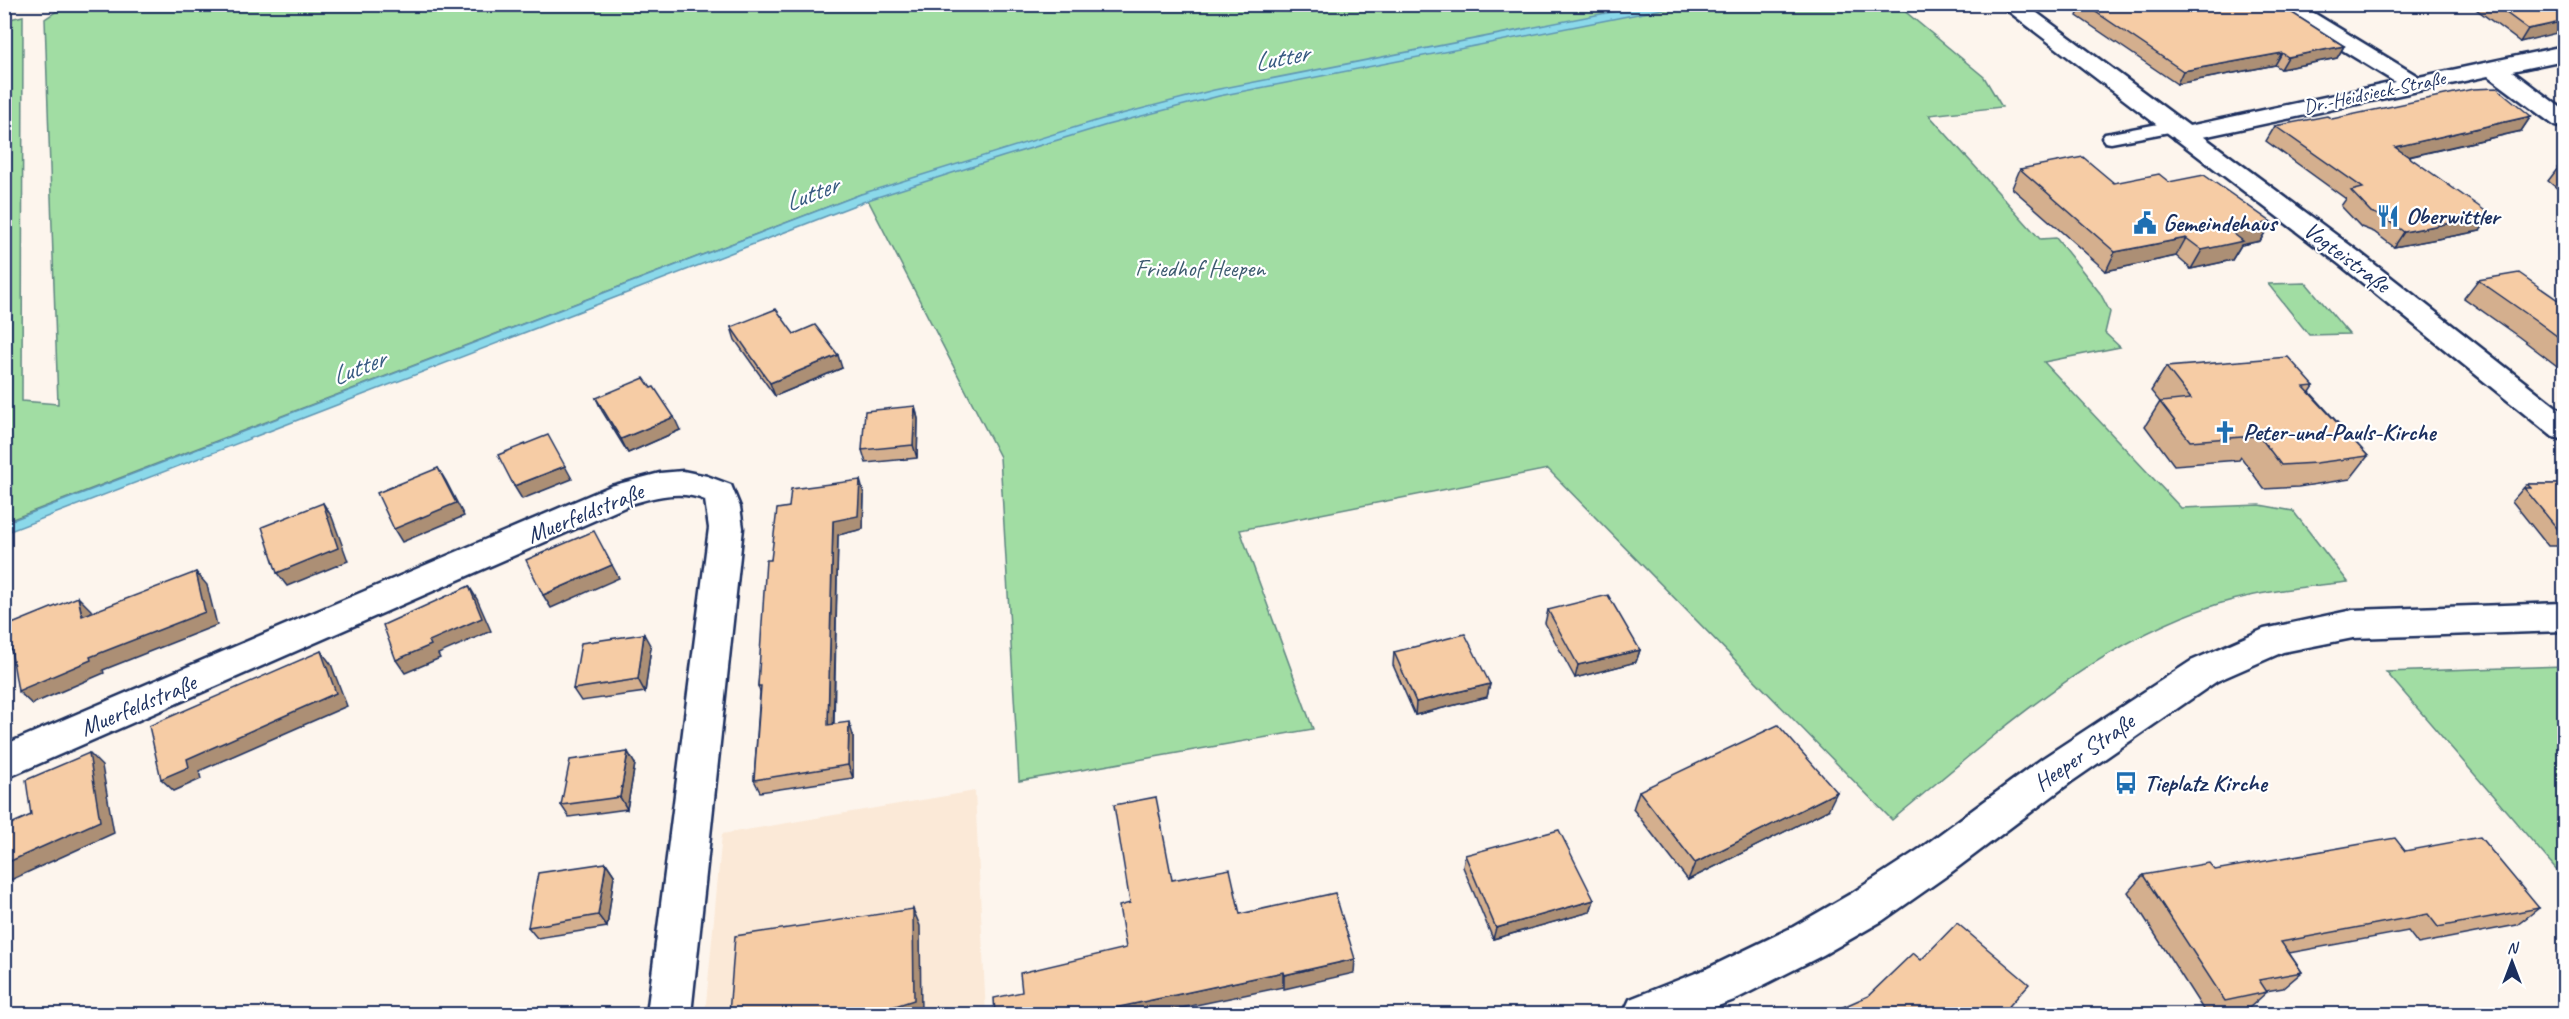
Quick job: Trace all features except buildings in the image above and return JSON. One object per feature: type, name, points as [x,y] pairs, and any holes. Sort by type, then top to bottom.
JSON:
[{"type":"street","name":"Vogteistraße","points":[[2010,4],[2371,275],[2565,429]]},
{"type":"street","points":[[2283,4],[2414,83]]},
{"type":"street","name":"Dr.-Heidsieck-Straße","points":[[2179,130],[2565,53]]},
{"type":"street","points":[[2491,67],[2565,121]]},
{"type":"street","name":"Muerfeldstraße","points":[[4,763],[623,494],[655,485],[683,482],[703,485],[719,493],[724,507],[726,528],[669,1014]]},
{"type":"street","name":"Heeper Straße","points":[[1646,1014],[1695,995],[1779,956],[1867,907],[2127,722],[2214,666],[2277,639],[2353,624],[2565,617]]},
{"type":"lane","points":[[2111,138],[2179,130]]},
{"type":"shaded area","points":[[975,791],[986,1014],[705,1014],[722,834]]},
{"type":"green space","name":"Friedhof Heepen","points":[[1647,4],[1660,9],[1684,4],[1896,4],[1984,77],[2002,107],[1929,115],[2040,239],[2056,238],[2100,293],[2110,312],[2105,333],[2120,347],[2044,362],[2181,508],[2260,505],[2293,511],[2348,582],[2283,590],[2218,604],[2172,621],[2128,643],[2086,668],[2006,726],[1892,820],[1548,469],[1240,530],[1313,729],[1019,781],[1000,457],[868,200],[861,194],[5,522],[5,20],[23,16],[22,401],[58,404],[45,19],[71,5]]},
{"type":"green space","points":[[2306,283],[2349,334],[2309,335],[2268,284]]},
{"type":"green space","points":[[2564,666],[2564,878],[2386,672]]},
{"type":"water","points":[[1647,5],[1684,5],[1219,96],[1107,125],[868,200],[5,533],[5,523],[861,194],[1102,119],[1214,90]]},
{"type":"place","name":"Oberwittler","points":[[2388,216]]},
{"type":"place","name":"Gemeindehaus","points":[[2145,223]]},
{"type":"place","name":"Peter-und-Pauls-Kirche","points":[[2225,432]]},
{"type":"place","name":"Tieplatz Kirche","points":[[2126,783]]},
{"type":"water label","name":"Lutter","points":[[1281,57]]},
{"type":"water label","name":"Lutter","points":[[811,193]]},
{"type":"water label","name":"Lutter","points":[[358,367]]}]
